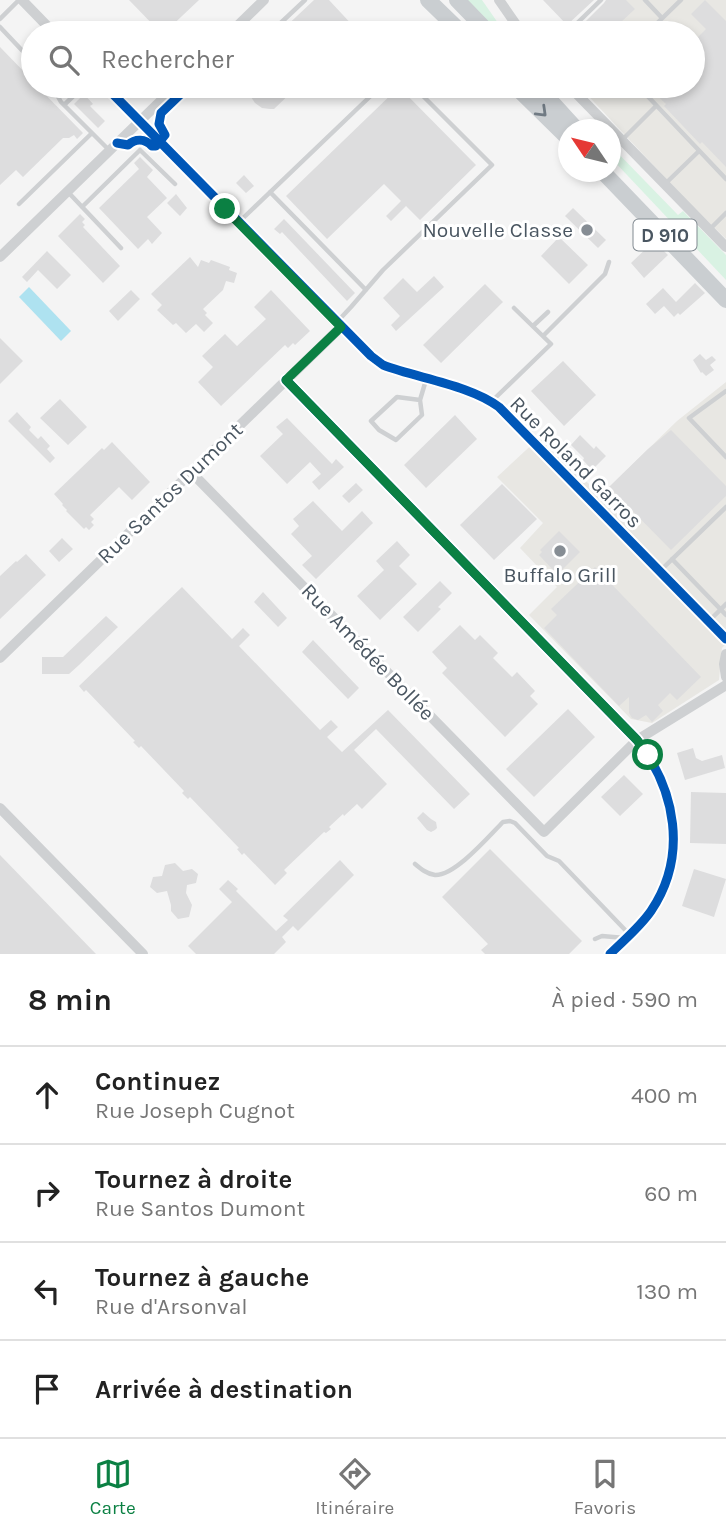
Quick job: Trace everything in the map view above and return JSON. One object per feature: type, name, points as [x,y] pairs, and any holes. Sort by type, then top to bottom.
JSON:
[{"type":"main road","points":[[428,0],[450,21]]},
{"type":"main road","points":[[457,0],[477,21]]},
{"type":"main road","points":[[527,98],[558,127]]},
{"type":"main road","points":[[548,98],[567,119]]},
{"type":"main road","name":"D 910","points":[[621,176],[726,286]]},
{"type":"main road","name":"D 910","points":[[613,182],[726,300]]},
{"type":"street","points":[[21,0],[42,21]]},
{"type":"street","points":[[242,21],[264,0]]},
{"type":"street","points":[[499,0],[514,21]]},
{"type":"street","name":"Rue Roland Garros","points":[[118,98],[338,325],[377,361],[390,368],[470,392],[492,402],[726,639]]},
{"type":"street","points":[[0,257],[164,98]]},
{"type":"street","points":[[581,98],[726,247]]},
{"type":"street","name":"Rue Santos Dumont","points":[[0,659],[286,380],[338,325]]},
{"type":"street","points":[[286,380],[637,740],[658,771],[667,792],[672,816],[673,842],[669,869],[662,891],[651,911],[610,954]]},
{"type":"street","name":"Rue Amédée Bollée","points":[[191,472],[544,832],[637,740]]},
{"type":"street","points":[[726,654],[726,677]]},
{"type":"street","points":[[637,740],[726,685]]},
{"type":"street","points":[[0,808],[143,954]]},
{"type":"lane","points":[[0,19],[21,0]]},
{"type":"lane","points":[[283,21],[305,0]]},
{"type":"lane","points":[[579,21],[601,0]]},
{"type":"lane","points":[[645,0],[662,18]]},
{"type":"lane","points":[[659,21],[681,0]]},
{"type":"lane","points":[[0,27],[21,49]]},
{"type":"lane","points":[[60,98],[109,150]]},
{"type":"lane","points":[[64,105],[71,98]]},
{"type":"lane","points":[[239,222],[368,98]]},
{"type":"lane","points":[[338,325],[383,270],[492,165],[426,98]]},
{"type":"lane","points":[[649,98],[726,179]]},
{"type":"lane","points":[[622,140],[656,106]]},
{"type":"lane","points":[[19,204],[92,133]]},
{"type":"lane","points":[[82,207],[140,150],[175,184]]},
{"type":"lane","points":[[665,184],[699,152]]},
{"type":"lane","points":[[67,192],[121,248]]},
{"type":"lane","points":[[270,192],[366,290]]},
{"type":"lane","points":[[709,230],[726,213]]},
{"type":"lane","points":[[543,336],[605,274],[609,262]]},
{"type":"lane","points":[[492,402],[551,344],[514,307]]},
{"type":"lane","points":[[533,327],[548,312]]},
{"type":"lane","points":[[420,400],[397,397],[372,421],[379,430],[396,440],[422,415],[420,400],[426,379]]},
{"type":"lane","points":[[726,391],[688,418],[726,457]]},
{"type":"lane","points":[[659,572],[726,507]]},
{"type":"lane","points":[[672,559],[726,615]]},
{"type":"lane","points":[[708,621],[726,604]]},
{"type":"lane","points":[[415,864],[425,872],[435,875],[446,873],[503,822],[510,821],[547,856],[559,861],[628,936]]},
{"type":"lane","points":[[595,939],[602,936],[628,936]]},
{"type":"shaded area","points":[[608,0],[726,0],[726,239],[621,131],[621,119],[610,119],[590,98],[705,98],[705,21],[586,21]]},
{"type":"shaded area","points":[[726,382],[726,644],[722,648],[719,680],[652,723],[631,719],[529,615],[557,587],[520,548],[543,523],[497,477],[539,438],[601,495],[677,421]]},
{"type":"green space","points":[[464,0],[482,0],[497,21],[484,21]]},
{"type":"green space","points":[[621,156],[678,215],[683,211],[726,255],[726,280],[621,169]]},
{"type":"water","points":[[29,287],[71,331],[61,341],[19,297]]},
{"type":"building","points":[[129,0],[199,0],[177,21],[149,21]]},
{"type":"building","points":[[314,0],[329,0],[349,21],[292,21]]},
{"type":"building","points":[[543,0],[594,0],[571,21],[563,21]]},
{"type":"building","points":[[606,0],[626,0],[635,9],[622,21],[586,21]]},
{"type":"building","points":[[705,0],[726,21],[726,167],[702,142],[700,144],[660,98],[705,98],[705,21],[698,21],[691,14]]},
{"type":"building","points":[[0,47],[21,69],[21,98],[49,98],[83,133],[77,139],[74,135],[63,138],[23,177],[16,170],[0,185]]},
{"type":"building","points":[[80,98],[88,98],[93,104],[90,106],[105,121],[98,128],[74,104]]},
{"type":"building","points":[[252,98],[285,98],[274,109],[262,108]]},
{"type":"building","points":[[388,98],[410,98],[476,165],[420,220],[406,206],[391,221],[386,216],[401,201],[384,184],[327,239],[286,196]]},
{"type":"building","points":[[140,157],[153,170],[147,177],[167,198],[147,217],[162,233],[152,244],[148,239],[138,249],[99,208],[139,169],[134,163]]},
{"type":"building","points":[[244,175],[254,186],[246,193],[236,183]]},
{"type":"building","points":[[176,194],[187,208],[180,216],[167,203]]},
{"type":"building","points":[[573,208],[606,240],[598,248],[565,216]]},
{"type":"building","points":[[80,214],[85,219],[82,222],[85,225],[83,227],[120,266],[103,283],[58,236]]},
{"type":"building","points":[[284,219],[355,293],[347,301],[282,232],[280,234],[274,229]]},
{"type":"building","points":[[559,237],[588,265],[569,284],[541,256]]},
{"type":"building","points":[[654,241],[668,255],[644,278],[631,263]]},
{"type":"building","points":[[47,251],[71,275],[57,289],[38,270],[27,282],[22,277]]},
{"type":"building","points":[[190,257],[198,267],[201,260],[209,263],[211,260],[230,267],[229,270],[237,273],[234,283],[226,281],[223,290],[203,309],[213,323],[204,332],[196,324],[186,333],[176,323],[173,325],[157,310],[162,305],[151,294]]},
{"type":"building","points":[[434,276],[444,287],[396,331],[391,325],[400,316],[383,298],[403,278],[417,292]]},
{"type":"building","points":[[695,283],[705,293],[680,315],[678,313],[674,317],[664,306],[655,314],[646,304],[663,288],[676,302]]},
{"type":"building","points":[[485,284],[503,302],[441,363],[423,345]]},
{"type":"building","points":[[131,290],[140,299],[118,321],[109,311]]},
{"type":"building","points":[[271,290],[310,331],[295,345],[293,343],[288,348],[285,345],[221,406],[198,382],[213,367],[202,356],[225,334],[237,346],[266,319],[254,307]]},
{"type":"building","points":[[0,338],[23,361],[0,384]]},
{"type":"building","points":[[700,354],[706,360],[712,356],[716,360],[710,365],[714,370],[706,376],[693,360]]},
{"type":"building","points":[[563,361],[596,395],[564,426],[531,391]]},
{"type":"building","points":[[60,399],[87,427],[68,445],[40,418]]},
{"type":"building","points":[[17,412],[31,427],[29,430],[38,439],[41,436],[50,446],[47,449],[55,458],[50,463],[8,421]]},
{"type":"building","points":[[455,415],[477,439],[426,488],[404,465]]},
{"type":"building","points":[[287,418],[332,464],[336,459],[344,467],[319,490],[312,482],[321,474],[310,462],[287,484],[260,456],[283,434],[276,427]]},
{"type":"building","points":[[671,430],[726,486],[726,496],[671,550],[609,487]]},
{"type":"building","points":[[580,435],[606,456],[592,470],[571,445]]},
{"type":"building","points":[[112,442],[150,482],[132,500],[119,487],[90,515],[94,519],[91,522],[94,525],[89,530],[86,527],[84,529],[54,494],[102,448],[104,450]]},
{"type":"building","points":[[356,483],[363,490],[349,503],[342,496]]},
{"type":"building","points":[[502,484],[537,519],[494,560],[460,525]]},
{"type":"building","points":[[313,501],[342,531],[362,511],[373,523],[316,579],[302,565],[312,556],[291,534],[299,526],[293,519]]},
{"type":"building","name":"Buffalo Grill","points":[[559,531],[580,552],[561,571],[558,569],[555,572],[539,555],[542,552],[540,550]]},
{"type":"building","points":[[62,538],[73,549],[59,562],[49,551]]},
{"type":"building","points":[[397,541],[410,555],[399,566],[417,584],[380,620],[357,596],[384,570],[376,561]]},
{"type":"building","points":[[26,554],[46,575],[0,619],[0,576]]},
{"type":"building","points":[[595,567],[701,677],[677,700],[670,693],[658,705],[663,711],[652,722],[646,715],[638,720],[632,718],[629,713],[629,697],[619,706],[544,628],[557,615],[551,609]]},
{"type":"building","points":[[440,581],[452,593],[438,607],[441,609],[418,632],[403,617]]},
{"type":"building","points":[[182,587],[232,639],[243,628],[250,635],[239,646],[320,730],[331,720],[338,727],[327,737],[342,752],[388,710],[470,794],[454,809],[376,729],[354,750],[387,784],[362,809],[357,804],[344,816],[343,814],[329,827],[331,829],[324,832],[284,870],[287,873],[275,885],[244,853],[242,855],[237,849],[239,848],[190,797],[188,799],[182,793],[184,791],[141,746],[139,748],[86,690],[84,692],[79,686]]},
{"type":"building","points":[[263,592],[287,618],[278,627],[254,602]]},
{"type":"building","points":[[106,616],[118,627],[79,665],[69,674],[42,674],[42,657],[63,657]]},
{"type":"building","points":[[460,625],[475,640],[480,635],[498,653],[493,658],[512,677],[517,672],[535,691],[530,696],[538,704],[505,737],[442,673],[447,668],[432,652]]},
{"type":"building","points":[[313,640],[359,688],[348,699],[302,652]]},
{"type":"building","points":[[568,709],[595,737],[534,797],[506,769]]},
{"type":"building","points":[[693,748],[696,758],[702,761],[722,755],[725,768],[685,780],[677,753]]},
{"type":"building","points":[[624,775],[643,794],[620,816],[601,797]]},
{"type":"building","points":[[691,792],[726,793],[726,844],[690,843]]},
{"type":"building","points":[[423,812],[436,822],[435,830],[427,830],[417,818]]},
{"type":"building","points":[[490,849],[582,941],[569,954],[485,954],[481,950],[488,944],[442,897]]},
{"type":"building","points":[[0,855],[96,954],[0,954]]},
{"type":"building","points":[[340,860],[354,875],[298,931],[293,926],[282,937],[286,942],[274,954],[196,954],[188,946],[232,902],[219,889],[228,880],[276,931],[288,920],[283,916]]},
{"type":"building","points":[[175,863],[183,871],[192,869],[198,874],[196,883],[187,885],[186,893],[192,905],[189,917],[178,919],[171,911],[167,891],[157,893],[150,887],[153,877],[162,876],[165,865]]},
{"type":"building","points":[[694,869],[726,879],[714,917],[682,906]]},
{"type":"cycle path","points":[[117,98],[371,356],[383,365],[459,387],[499,407],[726,639]]},
{"type":"cycle path","points":[[117,143],[128,145],[140,140],[156,146],[165,135],[159,124],[161,113],[177,98]]},
{"type":"cycle path","points":[[286,380],[637,740],[650,759],[661,780],[673,824],[670,868],[663,890],[651,911],[610,954]]},
{"type":"place","name":"Nouvelle Classe","points":[[587,230]]},
{"type":"place","name":"Buffalo Grill","points":[[560,551]]},
{"type":"route","points":[[225,209],[341,327],[286,380],[637,740],[648,755]]}]
